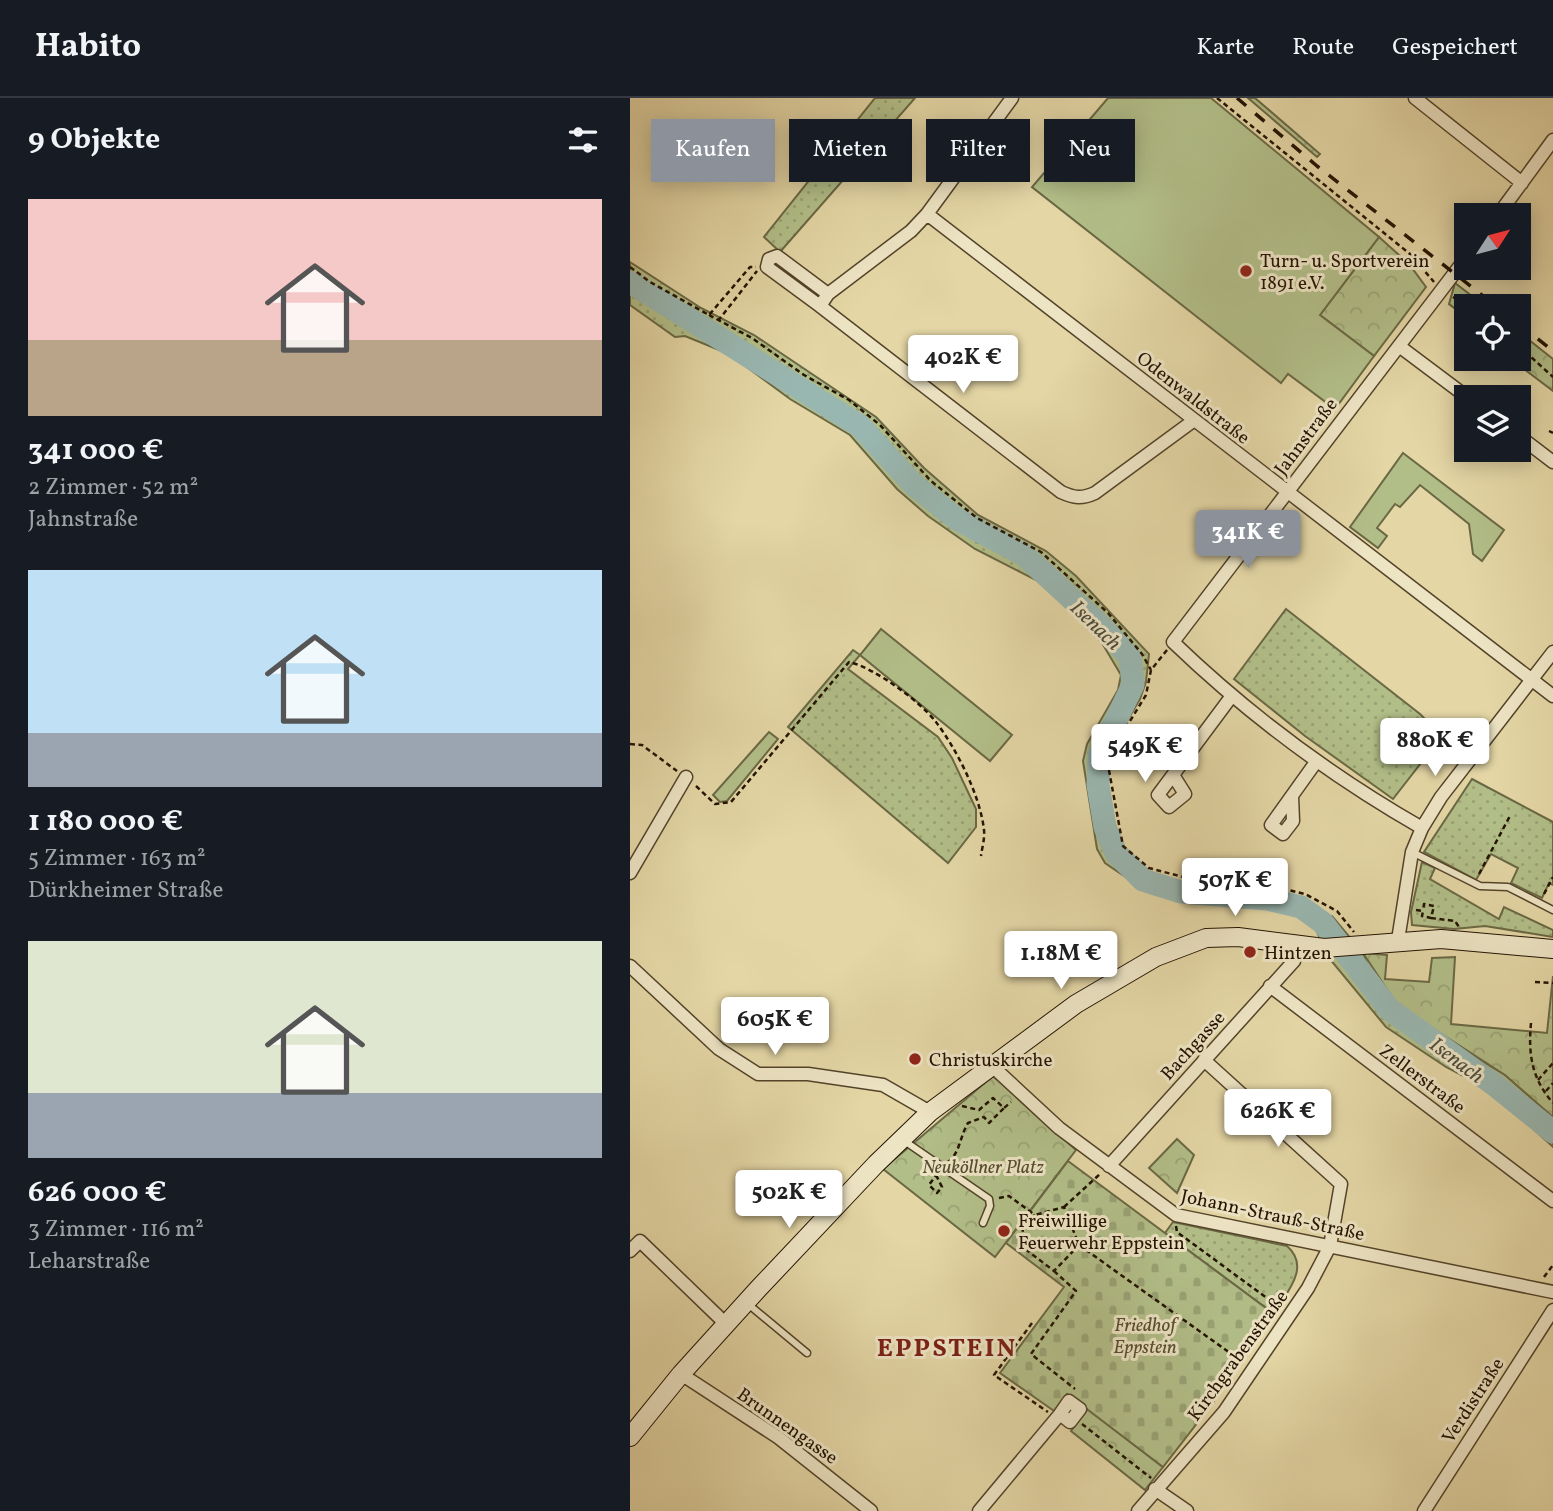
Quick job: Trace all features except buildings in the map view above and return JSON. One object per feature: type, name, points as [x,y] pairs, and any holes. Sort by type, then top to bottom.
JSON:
[{"type":"main road","points":[[630,1437],[681,1374],[901,1139],[930,1112],[1076,1004],[1181,946],[1206,938],[1238,937],[1324,948],[1398,940],[1441,939],[1553,949]]},
{"type":"street","points":[[820,306],[828,294],[911,231],[927,214],[1012,98]]},
{"type":"street","points":[[1415,98],[1522,183]]},
{"type":"street","points":[[1507,203],[1553,140]]},
{"type":"street","name":"Odenwaldstraße","points":[[927,214],[1192,421],[1553,696]]},
{"type":"street","points":[[828,294],[777,256],[769,259],[767,267],[1061,492],[1073,497],[1085,498],[1096,493],[1192,421]]},
{"type":"street","name":"Jahnstraße","points":[[1173,642],[1454,273]]},
{"type":"street","points":[[1399,346],[1454,387]]},
{"type":"street","points":[[1531,445],[1553,462]]},
{"type":"street","points":[[1173,642],[1231,696],[1316,762],[1422,828]]},
{"type":"street","points":[[1398,940],[1412,852],[1422,828],[1441,797],[1553,652]]},
{"type":"street","points":[[1172,775],[1231,696]]},
{"type":"street","points":[[1292,796],[1316,762]]},
{"type":"street","points":[[630,873],[686,778]]},
{"type":"street","name":"Bachgasse","points":[[1109,1166],[1294,961],[1297,946]]},
{"type":"street","points":[[630,966],[719,1049],[758,1074],[808,1074],[883,1085],[930,1112]]},
{"type":"street","name":"Zellerstraße","points":[[1270,986],[1553,1201]]},
{"type":"street","points":[[1204,1060],[1341,1184],[1330,1247]]},
{"type":"street","name":"Johann-Strauß-Straße","points":[[991,1065],[1059,1128],[1176,1215],[1553,1292]]},
{"type":"street","points":[[630,1251],[640,1241],[727,1325]]},
{"type":"street","name":"Kirchgrabenstraße","points":[[1138,1511],[1224,1412],[1290,1316],[1330,1247]]},
{"type":"street","name":"Verdistraße","points":[[1424,1511],[1553,1310]]},
{"type":"street","name":"Brunnengasse","points":[[681,1374],[729,1408],[779,1438],[871,1511]]},
{"type":"street","points":[[979,1511],[1058,1416],[1070,1422],[1074,1411]]},
{"type":"street","points":[[1157,1487],[1187,1511]]},
{"type":"lane","points":[[1412,852],[1474,883],[1508,887],[1553,910]]},
{"type":"lane","points":[[901,1139],[989,1199],[983,1223]]},
{"type":"lane","points":[[747,1303],[807,1353]]},
{"type":"path","points":[[1217,98],[1410,254],[1441,290],[1454,298]]},
{"type":"path","points":[[630,267],[650,282],[752,338],[804,375],[849,400],[880,425],[931,481],[977,518],[1041,552],[1108,613],[1142,654],[1151,670]]},
{"type":"path","points":[[709,315],[750,267],[760,267],[718,321]]},
{"type":"path","points":[[1531,357],[1553,377]]},
{"type":"path","points":[[1173,642],[1151,670],[1146,695],[1119,738],[1108,765],[1123,846],[1149,868],[1187,878],[1280,888],[1322,901],[1345,919],[1357,945]]},
{"type":"path","points":[[630,744],[642,745],[715,804],[725,805],[731,802],[849,662],[865,665],[934,720],[945,736],[977,800],[984,831],[981,856]]},
{"type":"path","points":[[1474,883],[1511,814]]},
{"type":"path","points":[[1540,903],[1553,877]]},
{"type":"path","points":[[1424,904],[1434,906],[1431,918],[1422,916],[1423,911],[1424,904]]},
{"type":"path","points":[[1402,907],[1423,911]]},
{"type":"path","points":[[1535,982],[1553,983]]},
{"type":"path","points":[[1531,1023],[1529,1053],[1538,1080],[1553,1104]]},
{"type":"path","points":[[1538,1080],[1553,1063]]},
{"type":"path","points":[[1545,1091],[1553,1083]]},
{"type":"path","points":[[979,1110],[993,1098],[1004,1108]]},
{"type":"path","points":[[962,1106],[979,1110],[989,1123],[1010,1102]]},
{"type":"path","points":[[942,1167],[956,1156],[961,1134],[968,1123],[984,1117]]},
{"type":"path","points":[[1109,1166],[1064,1207],[1035,1215],[1024,1224],[1020,1245],[1076,1291],[1031,1354],[1082,1394],[1074,1411],[1157,1487]]},
{"type":"path","points":[[936,1175],[942,1188],[937,1194],[929,1185],[936,1175]]},
{"type":"path","points":[[989,1199],[1009,1196],[1035,1215]]},
{"type":"path","points":[[1064,1207],[1079,1245],[1253,1369]]},
{"type":"path","points":[[1176,1215],[1177,1232],[1290,1316]]},
{"type":"path","points":[[1054,1271],[1079,1245]]},
{"type":"path","points":[[1032,1323],[994,1374],[1058,1416]]},
{"type":"green space","points":[[875,98],[915,98],[897,119],[858,119]]},
{"type":"green space","name":"Turn- u. Sportverein 1891 e.V.","points":[[1108,98],[1211,98],[1379,237],[1320,315],[1374,356],[1335,409],[1288,374],[1281,383],[1032,187],[1044,173],[1044,182],[1135,182],[1135,119],[1090,119]]},
{"type":"green space","points":[[1248,98],[1255,98],[1320,154],[1317,157]]},
{"type":"green space","points":[[808,182],[841,182],[780,252],[764,237]]},
{"type":"green space","points":[[1379,237],[1409,264],[1426,287],[1374,356],[1320,315]]},
{"type":"green space","points":[[630,262],[701,308],[754,335],[876,417],[924,468],[978,515],[1046,551],[1076,576],[1149,654],[1146,682],[1140,699],[1104,760],[1114,835],[1124,857],[1149,876],[1208,888],[1297,897],[1328,917],[1332,916],[1363,953],[1368,965],[1437,1034],[1505,1075],[1553,1117],[1553,1147],[1492,1091],[1446,1067],[1386,1027],[1329,958],[1312,921],[1294,907],[1169,896],[1133,882],[1105,863],[1097,849],[1083,761],[1087,744],[1118,690],[1121,675],[1102,643],[1044,584],[975,549],[928,516],[897,489],[850,435],[790,399],[729,354],[685,336],[675,337],[630,305]]},
{"type":"green space","points":[[1455,283],[1469,294],[1454,294],[1454,308],[1449,304]]},
{"type":"green space","points":[[1531,342],[1553,359],[1553,391],[1527,371],[1531,371]]},
{"type":"green space","points":[[1403,453],[1504,530],[1482,561],[1473,554],[1469,524],[1420,485],[1400,507],[1395,504],[1377,528],[1387,536],[1378,548],[1350,527]]},
{"type":"green space","points":[[1286,609],[1420,714],[1442,736],[1393,799],[1305,736],[1234,679]]},
{"type":"green space","points":[[881,629],[1012,735],[990,761],[860,655]]},
{"type":"green space","points":[[853,650],[860,655],[848,669],[938,737],[952,758],[976,809],[976,827],[948,863],[788,727]]},
{"type":"green space","points":[[769,732],[778,739],[727,801],[720,802],[713,795]]},
{"type":"green space","points":[[1472,779],[1553,822],[1553,885],[1549,883],[1542,898],[1511,883],[1518,868],[1491,854],[1476,880],[1424,852]]},
{"type":"green space","points":[[1422,862],[1435,868],[1430,879],[1499,919],[1504,907],[1553,930],[1553,937],[1485,926],[1454,929],[1412,925],[1411,912]]},
{"type":"green space","points":[[1363,953],[1387,955],[1385,979],[1429,982],[1432,958],[1455,957],[1451,1024],[1547,1033],[1553,976],[1553,1117],[1505,1075],[1398,1006]]},
{"type":"green space","name":"Neuköllner Platz","points":[[993,1076],[1076,1150],[995,1257],[883,1169]]},
{"type":"green space","points":[[1177,1139],[1194,1155],[1177,1193],[1149,1168]]},
{"type":"green space","name":"Friedhof Eppstein","points":[[1068,1161],[1274,1314],[1212,1404],[1163,1467],[1067,1394],[1054,1411],[1000,1373],[1064,1287],[1006,1243]]},
{"type":"green space","points":[[1173,1222],[1287,1246],[1294,1254],[1297,1271],[1274,1314],[1165,1233]]},
{"type":"green space","points":[[1088,1409],[1163,1467],[1145,1490],[1071,1431]]},
{"type":"waterway","name":"Isenach","points":[[630,282],[860,426],[914,485],[957,519],[1024,555],[1096,621],[1130,657],[1133,685],[1099,755],[1098,785],[1105,827],[1116,853],[1143,880],[1181,892],[1267,899],[1301,907],[1323,923],[1389,1009],[1496,1086],[1553,1132]]},
{"type":"railway","points":[[1237,98],[1317,166],[1481,294]]},
{"type":"railway","points":[[1531,334],[1553,351]]},
{"type":"place","name":"Turn- u. Sportverein 1891 e.V.","points":[[1246,271]]},
{"type":"place","name":"Hintzen","points":[[1250,952]]},
{"type":"place","name":"Christuskirche","points":[[915,1059]]},
{"type":"place","name":"Freiwillige Feuerwehr Eppstein","points":[[1004,1231]]},
{"type":"district","name":"EPPSTEIN","points":[[947,1347]]}]
